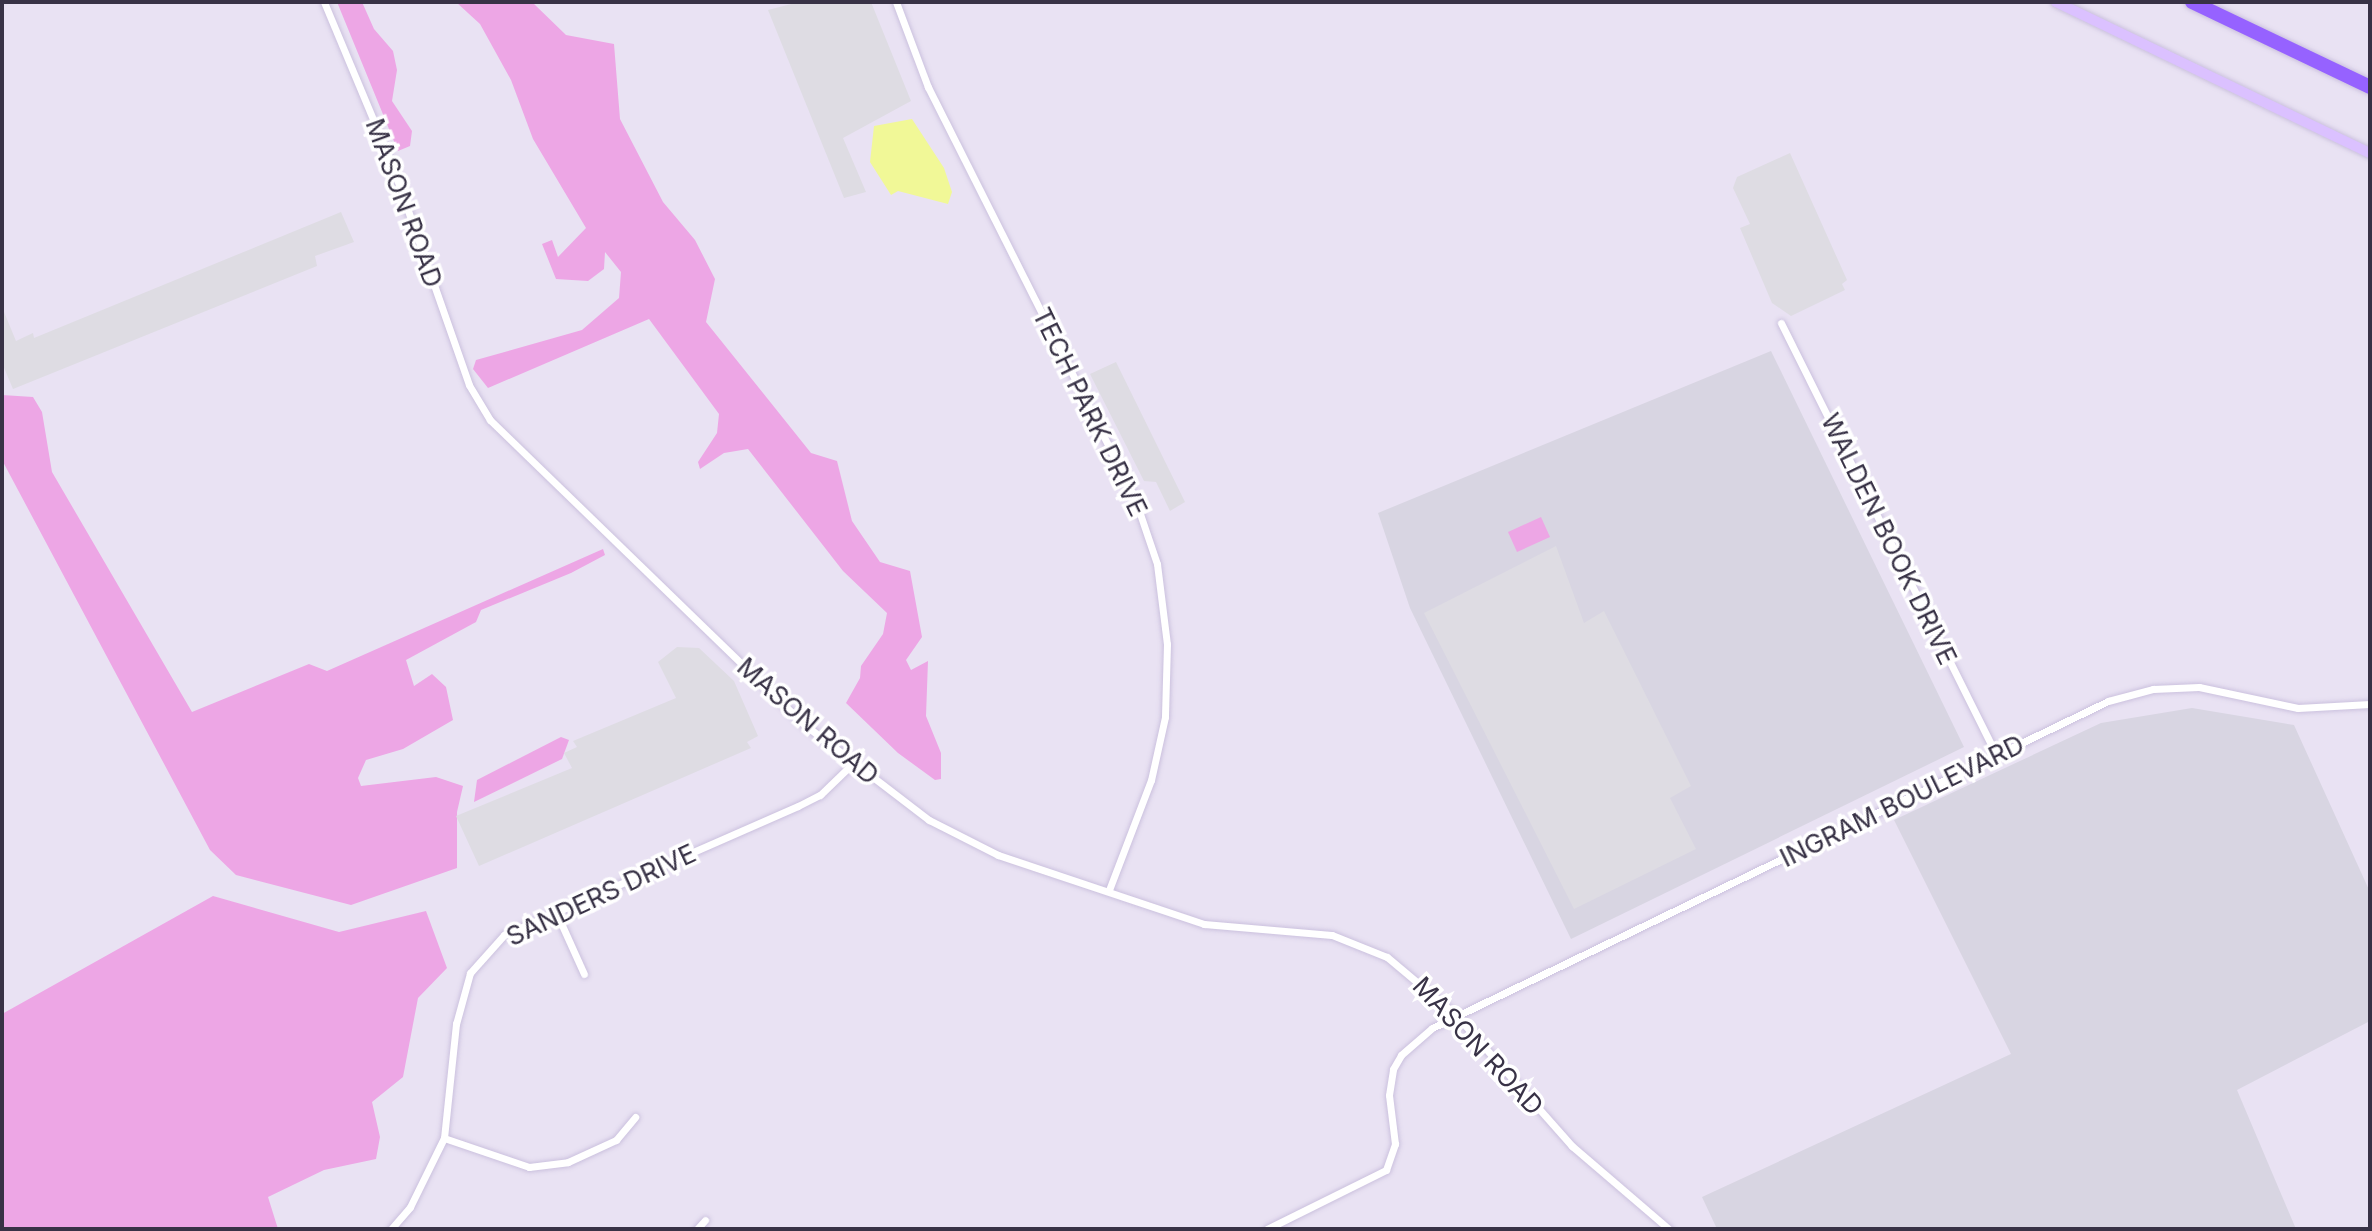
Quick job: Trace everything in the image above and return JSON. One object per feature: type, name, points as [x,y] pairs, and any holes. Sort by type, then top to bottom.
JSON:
[{"type":"highway","points":[[2192,2],[2370,87]]},
{"type":"street","name":"MASON ROAD","points":[[324,2],[391,162],[469,385],[490,420],[851,765],[960,840],[1204,924],[1321,934],[1358,944],[1407,970],[1456,1015],[1563,1137],[1669,1229]]},
{"type":"street","name":"TECH PARK DRIVE","points":[[896,2],[928,87],[1134,496],[1157,564],[1167,644],[1165,717],[1151,780],[1109,890]]},
{"type":"street","points":[[2056,2],[2370,153]]},
{"type":"street","name":"WALDEN BOOK DRIVE","points":[[1781,323],[1996,755]]},
{"type":"street","name":"INGRAM BOULEVARD","points":[[1267,1229],[1386,1170],[1395,1144],[1389,1095],[1393,1069],[1416,1040],[1456,1015],[2108,701],[2153,689],[2199,687],[2298,708],[2370,704]]},
{"type":"street","name":"SANDERS DRIVE","points":[[391,1229],[410,1207],[444,1138],[456,1024],[470,973],[504,935],[820,795],[851,765]]},
{"type":"street","points":[[556,912],[584,974]]},
{"type":"street","points":[[444,1138],[529,1167],[568,1162],[616,1140],[635,1117]]},
{"type":"street","points":[[697,1229],[705,1220]]},
{"type":"shaded area","points":[[337,2],[362,2],[374,29],[393,51],[397,70],[392,101],[412,131],[410,146],[398,151]]},
{"type":"shaded area","points":[[456,2],[532,2],[566,35],[614,44],[620,119],[663,202],[695,240],[715,279],[706,322],[811,453],[837,461],[852,521],[880,562],[910,571],[922,637],[906,660],[911,670],[928,661],[926,716],[941,753],[941,779],[935,780],[898,753],[846,703],[860,678],[861,666],[883,634],[887,613],[843,571],[748,449],[724,453],[700,469],[698,462],[717,433],[719,414],[649,319],[488,388],[473,369],[476,360],[582,330],[619,298],[621,272],[605,252],[604,269],[588,281],[556,279],[542,244],[552,240],[558,257],[586,228],[533,139],[511,80],[480,24]]},
{"type":"shaded area","points":[[799,2],[871,2],[911,101],[843,138],[866,192],[844,198],[768,10]]},
{"type":"shaded area","points":[[912,119],[944,168],[952,192],[948,204],[898,191],[891,195],[870,162],[874,126]]},
{"type":"shaded area","points":[[1790,153],[1847,280],[1842,284],[1845,290],[1791,316],[1772,303],[1740,228],[1750,224],[1733,188],[1737,177]]},
{"type":"shaded area","points":[[341,212],[354,242],[315,256],[317,266],[13,389],[2,363],[2,307],[16,341],[33,333],[34,338]]},
{"type":"shaded area","points":[[1771,351],[1964,747],[1571,939],[1410,608],[1378,513]]},
{"type":"shaded area","points":[[1116,362],[1185,502],[1170,511],[1156,482],[1144,481],[1090,374]]},
{"type":"shaded area","points":[[2,395],[33,397],[42,412],[52,472],[192,712],[309,664],[327,671],[603,549],[605,555],[571,573],[481,610],[476,622],[406,660],[414,686],[432,674],[446,687],[453,720],[403,749],[366,760],[358,778],[361,786],[436,777],[463,786],[457,812],[457,868],[351,905],[236,875],[210,850],[2,460]]},
{"type":"shaded area","points":[[1541,517],[1550,537],[1517,552],[1508,532]]},
{"type":"shaded area","points":[[1556,546],[1584,623],[1604,611],[1691,786],[1670,798],[1696,849],[1574,909],[1424,613]]},
{"type":"shaded area","points":[[677,647],[699,648],[734,681],[758,736],[747,742],[751,748],[479,866],[456,816],[572,768],[564,753],[577,747],[573,741],[676,698],[658,662]]},
{"type":"shaded area","points":[[2192,708],[2294,725],[2370,892],[2370,1021],[2237,1090],[2296,1229],[1717,1229],[1702,1197],[2011,1054],[1894,820],[2101,723]]},
{"type":"shaded area","points":[[561,737],[569,740],[562,759],[474,802],[477,780]]},
{"type":"shaded area","points":[[213,896],[339,932],[426,911],[447,968],[418,998],[403,1077],[372,1102],[380,1137],[376,1159],[324,1170],[268,1197],[278,1229],[2,1229],[2,1014]]}]
